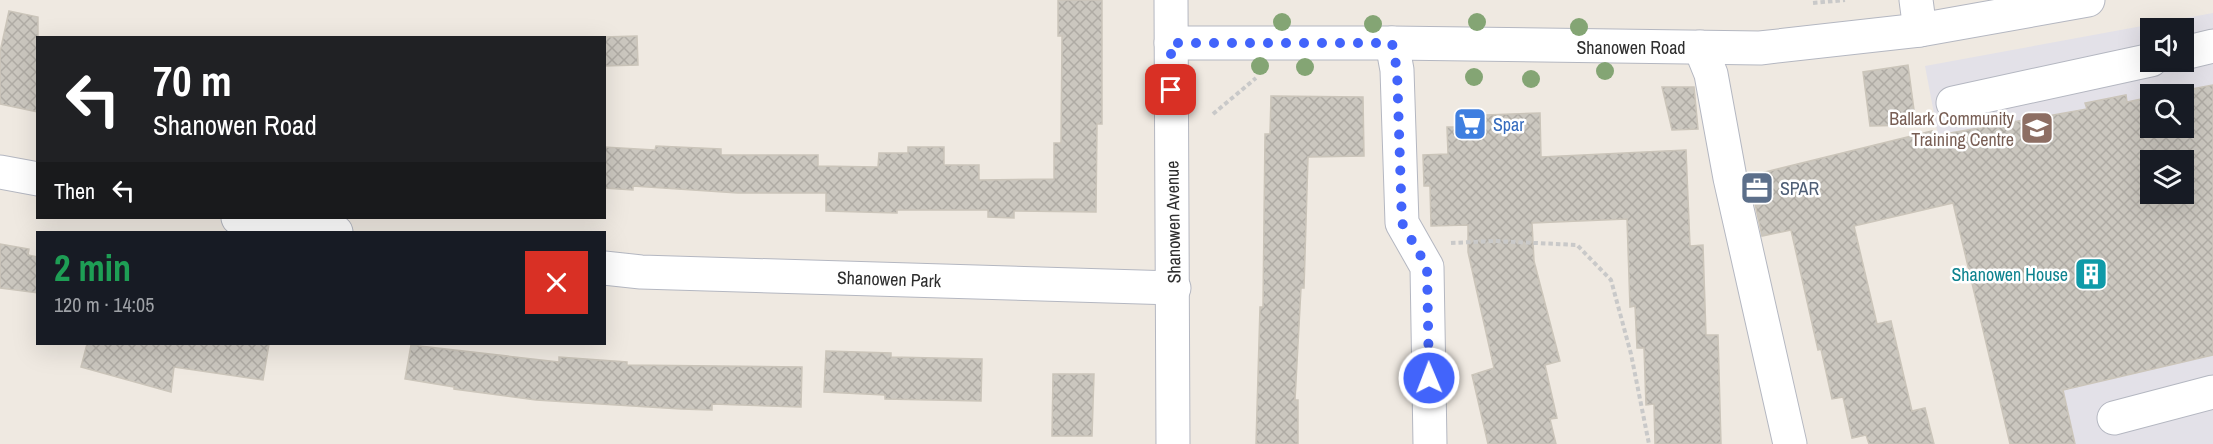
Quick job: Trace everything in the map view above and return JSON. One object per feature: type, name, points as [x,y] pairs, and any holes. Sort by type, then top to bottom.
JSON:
[{"type":"street","name":"Shanowen Avenue","points":[[1171,0],[1173,444]]},
{"type":"street","name":"Shanowen Road","points":[[1171,43],[1392,43],[1760,48],[1918,15],[2088,0]]},
{"type":"street","points":[[1392,43],[1397,70],[1402,223],[1427,267],[1430,444]]},
{"type":"street","points":[[2194,50],[2213,46]]},
{"type":"street","points":[[1700,47],[1711,74],[1730,177],[1790,444]]},
{"type":"street","points":[[1953,102],[2140,62]]},
{"type":"street","points":[[0,172],[36,179]]},
{"type":"street","points":[[245,219],[329,231]]},
{"type":"street","name":"Shanowen Park","points":[[606,268],[641,272],[1174,288]]},
{"type":"street","points":[[2114,418],[2213,392]]},
{"type":"path","points":[[1813,3],[1845,0]]},
{"type":"path","points":[[1213,114],[1260,73]]},
{"type":"path","points":[[1415,246],[1494,241],[1577,245],[1611,280],[1631,354],[1649,444]]},
{"type":"shaded area","name":"Shanowen House","points":[[2213,13],[2213,444],[2010,444],[1938,135],[1925,66],[2140,26],[2140,72],[2194,72],[2194,18],[2186,18]]},
{"type":"building","points":[[1058,0],[1102,0],[1102,124],[1097,124],[1096,212],[1014,211],[1014,218],[988,217],[988,210],[897,210],[897,213],[826,211],[826,193],[738,193],[633,186],[633,190],[606,188],[606,147],[655,150],[656,146],[721,149],[721,155],[818,155],[818,166],[878,167],[879,153],[908,153],[908,147],[944,147],[944,165],[979,165],[979,180],[1054,179],[1054,143],[1061,143],[1062,36],[1058,36]]},
{"type":"building","points":[[9,11],[38,17],[36,112],[0,104],[0,52]]},
{"type":"building","points":[[637,36],[638,65],[606,66],[606,37]]},
{"type":"building","points":[[1908,65],[1916,125],[1870,126],[1863,72]]},
{"type":"building","name":"Shanowen House","points":[[2213,85],[2213,355],[2063,390],[2075,444],[2010,444],[1953,203],[1854,226],[1877,324],[1891,321],[1912,411],[1925,408],[1934,444],[1869,444],[1866,435],[1852,438],[1843,397],[1832,399],[1821,349],[1818,350],[1791,230],[1762,236],[1749,176],[1932,131],[1933,136],[2087,109],[2085,103],[2126,95],[2127,102],[2140,99],[2140,138],[2194,138],[2194,89]]},
{"type":"building","points":[[1662,87],[1694,87],[1698,129],[1672,130]]},
{"type":"building","points":[[1271,96],[1363,97],[1364,156],[1308,157],[1304,288],[1301,288],[1295,400],[1298,400],[1298,444],[1256,444],[1260,307],[1263,307],[1265,134],[1270,134]]},
{"type":"building","points":[[1540,113],[1541,157],[1686,150],[1690,246],[1703,245],[1706,335],[1718,335],[1721,444],[1655,444],[1654,404],[1646,405],[1644,348],[1637,348],[1635,306],[1630,307],[1627,219],[1532,223],[1534,261],[1560,361],[1545,365],[1557,418],[1550,419],[1556,444],[1488,444],[1472,375],[1494,368],[1468,252],[1468,225],[1431,226],[1430,186],[1424,186],[1423,155],[1448,154],[1447,127],[1459,127],[1459,116]]},
{"type":"building","points":[[0,244],[29,249],[28,255],[36,257],[36,293],[0,288]]},
{"type":"building","points":[[87,345],[269,345],[263,380],[174,367],[171,392],[81,367]]},
{"type":"building","points":[[411,345],[559,362],[559,357],[627,362],[627,365],[802,367],[801,407],[712,404],[712,410],[681,409],[536,400],[454,389],[454,387],[405,379]]},
{"type":"building","points":[[826,351],[891,353],[891,357],[982,359],[981,401],[885,399],[885,395],[824,392]]},
{"type":"building","points":[[1053,374],[1094,374],[1092,436],[1052,436]]},
{"type":"place","name":"Spar","points":[[1470,124]]},
{"type":"place","name":"Ballark Community Training Centre","points":[[2037,128]]},
{"type":"place","name":"SPAR","points":[[1757,188]]},
{"type":"place","name":"Shanowen House","points":[[2091,274]]},
{"type":"route","points":[[1171,90],[1171,43],[1392,43],[1397,70],[1398,156],[1402,223],[1427,267],[1429,378]]}]
